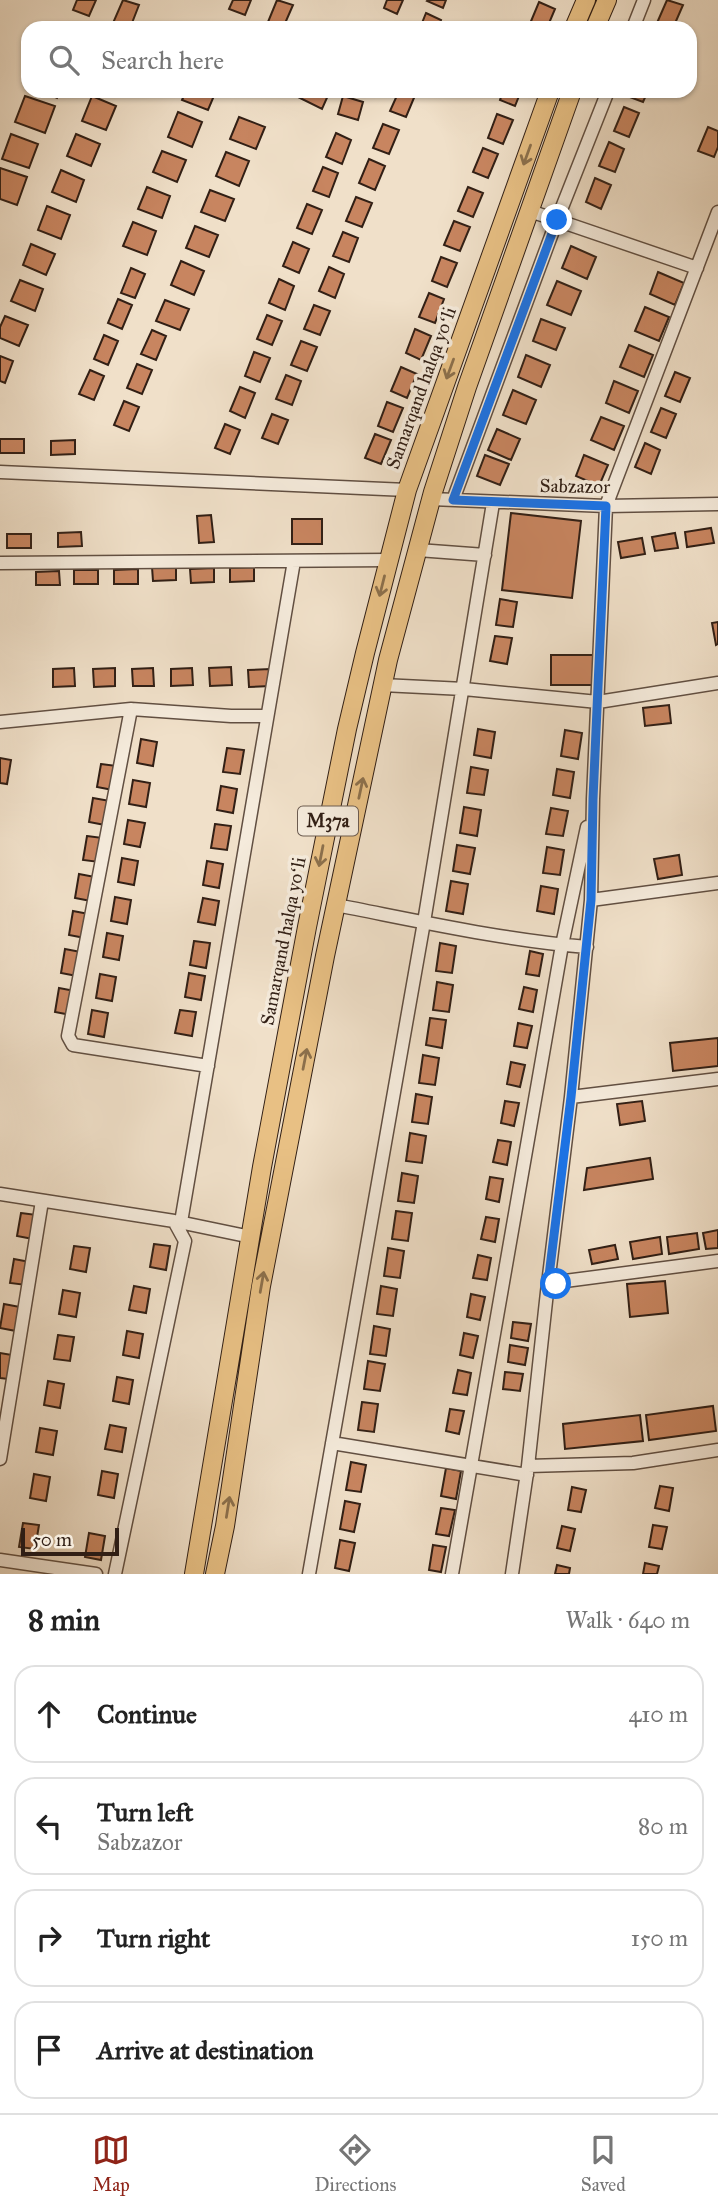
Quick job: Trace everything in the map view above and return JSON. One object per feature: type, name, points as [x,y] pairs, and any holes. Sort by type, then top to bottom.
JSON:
[{"type":"highway","points":[[577,21],[586,0]]},
{"type":"highway","points":[[598,21],[607,0]]},
{"type":"highway","name":"Samarqand halqa yoʻli","points":[[194,1574],[307,927],[365,653],[407,490],[547,98]]},
{"type":"highway","name":"M37a","points":[[215,1574],[225,1526],[261,1286],[382,684],[431,499],[467,387],[570,98]]},
{"type":"highway","points":[[365,653],[388,660]]},
{"type":"street","points":[[636,21],[644,0]]},
{"type":"street","points":[[453,500],[605,98]]},
{"type":"street","points":[[530,211],[697,268]]},
{"type":"street","points":[[512,1574],[528,1470],[587,947],[606,506],[718,212]]},
{"type":"street","points":[[0,472],[407,490]]},
{"type":"street","name":"Sabzazor","points":[[431,499],[606,506],[718,503]]},
{"type":"street","points":[[309,1574],[424,922],[493,503]]},
{"type":"street","points":[[418,550],[485,555]]},
{"type":"street","points":[[0,563],[389,560]]},
{"type":"street","points":[[115,1574],[185,1241],[178,1221],[208,1066],[294,561]]},
{"type":"street","points":[[382,684],[598,702],[718,683]]},
{"type":"street","points":[[0,722],[131,709],[267,716]]},
{"type":"street","points":[[131,709],[69,1041],[73,1045],[208,1066]]},
{"type":"street","points":[[452,1574],[562,945],[593,799]]},
{"type":"street","points":[[591,900],[718,883]]},
{"type":"street","points":[[336,905],[424,922],[587,947]]},
{"type":"street","points":[[571,1097],[718,1079]]},
{"type":"street","points":[[0,1194],[178,1221],[251,1237]]},
{"type":"street","points":[[0,1459],[42,1201]]},
{"type":"street","points":[[547,1292],[556,1284],[565,1281],[718,1261]]},
{"type":"street","points":[[332,1443],[470,1466],[528,1470],[633,1463],[718,1450]]},
{"type":"street","points":[[0,1560],[96,1574]]},
{"type":"building","points":[[77,0],[96,0],[89,16],[73,10]]},
{"type":"building","points":[[123,0],[139,5],[133,21],[114,21]]},
{"type":"building","points":[[233,0],[251,0],[245,15],[229,9]]},
{"type":"building","points":[[277,0],[293,5],[286,21],[268,21]]},
{"type":"building","points":[[387,0],[403,0],[397,14],[384,8]]},
{"type":"building","points":[[428,0],[446,0],[443,8]]},
{"type":"building","points":[[667,0],[683,5],[676,21],[658,21]]},
{"type":"building","points":[[539,2],[555,9],[550,21],[531,21]]},
{"type":"building","points":[[426,13],[441,20],[441,21],[423,21]]},
{"type":"building","points":[[24,98],[55,106],[45,133],[15,122]]},
{"type":"building","points":[[91,98],[116,106],[106,130],[82,121]]},
{"type":"building","points":[[183,98],[213,98],[208,110],[182,100]]},
{"type":"building","points":[[300,98],[327,98],[322,109]]},
{"type":"building","points":[[342,98],[363,102],[358,120],[338,114]]},
{"type":"building","points":[[396,98],[414,98],[406,117],[390,111]]},
{"type":"building","points":[[501,98],[518,98],[515,106]]},
{"type":"building","points":[[624,107],[639,113],[629,137],[614,131]]},
{"type":"building","points":[[178,112],[202,122],[192,147],[168,137]]},
{"type":"building","points":[[497,114],[513,120],[503,144],[488,138]]},
{"type":"building","points":[[239,117],[265,127],[256,149],[230,139]]},
{"type":"building","points":[[383,124],[399,130],[389,154],[373,148]]},
{"type":"building","points":[[708,127],[718,131],[718,147],[714,157],[698,151]]},
{"type":"building","points":[[336,133],[351,140],[342,164],[326,157]]},
{"type":"building","points":[[11,134],[38,144],[29,168],[2,159]]},
{"type":"building","points":[[76,134],[100,144],[91,166],[67,156]]},
{"type":"building","points":[[609,142],[624,149],[615,172],[599,166]]},
{"type":"building","points":[[483,148],[498,154],[488,178],[473,172]]},
{"type":"building","points":[[162,151],[186,160],[177,182],[153,172]]},
{"type":"building","points":[[226,152],[249,161],[239,186],[216,176]]},
{"type":"building","points":[[369,159],[385,166],[375,190],[359,183]]},
{"type":"building","points":[[323,167],[338,173],[329,197],[313,191]]},
{"type":"building","points":[[0,168],[27,177],[17,205],[0,199]]},
{"type":"building","points":[[61,170],[84,180],[76,202],[52,192]]},
{"type":"building","points":[[595,178],[611,185],[601,209],[586,202]]},
{"type":"building","points":[[147,187],[170,196],[162,218],[138,209]]},
{"type":"building","points":[[468,187],[483,193],[473,217],[458,211]]},
{"type":"building","points":[[210,190],[234,199],[225,221],[201,212]]},
{"type":"building","points":[[356,197],[372,203],[362,227],[346,221]]},
{"type":"building","points":[[307,204],[322,210],[312,234],[297,228]]},
{"type":"building","points":[[47,206],[70,215],[61,239],[38,230]]},
{"type":"building","points":[[454,221],[470,227],[460,251],[444,245]]},
{"type":"building","points":[[133,222],[156,231],[147,255],[123,246]]},
{"type":"building","points":[[195,226],[218,235],[209,257],[186,248]]},
{"type":"building","points":[[343,232],[358,238],[349,262],[333,256]]},
{"type":"building","points":[[293,242],[309,249],[299,273],[283,266]]},
{"type":"building","points":[[31,244],[55,254],[46,275],[23,265]]},
{"type":"building","points":[[571,246],[596,257],[587,279],[562,268]]},
{"type":"building","points":[[441,257],[457,263],[447,287],[432,281]]},
{"type":"building","points":[[181,261],[204,271],[194,295],[171,285]]},
{"type":"building","points":[[329,267],[344,274],[335,298],[319,291]]},
{"type":"building","points":[[131,268],[145,274],[135,298],[121,293]]},
{"type":"building","points":[[658,272],[684,283],[675,305],[650,294]]},
{"type":"building","points":[[279,279],[294,286],[285,310],[269,303]]},
{"type":"building","points":[[20,280],[43,289],[35,311],[11,301]]},
{"type":"building","points":[[557,281],[581,291],[571,315],[547,305]]},
{"type":"building","points":[[429,293],[444,299],[435,323],[419,317]]},
{"type":"building","points":[[118,299],[132,305],[122,329],[108,323]]},
{"type":"building","points":[[165,300],[189,309],[180,330],[156,321]]},
{"type":"building","points":[[314,305],[330,311],[320,335],[304,329]]},
{"type":"building","points":[[645,307],[669,317],[659,341],[635,331]]},
{"type":"building","points":[[267,315],[282,321],[272,345],[257,339]]},
{"type":"building","points":[[5,316],[28,325],[19,346],[0,338],[0,327]]},
{"type":"building","points":[[541,319],[565,328],[556,350],[533,341]]},
{"type":"building","points":[[415,329],[431,336],[421,360],[406,353]]},
{"type":"building","points":[[152,330],[166,336],[156,360],[141,354]]},
{"type":"building","points":[[104,335],[118,341],[108,365],[94,359]]},
{"type":"building","points":[[301,341],[317,347],[307,371],[291,365]]},
{"type":"building","points":[[629,345],[653,355],[644,377],[620,367]]},
{"type":"building","points":[[254,352],[270,358],[260,382],[245,376]]},
{"type":"building","points":[[526,355],[550,365],[541,387],[518,377]]},
{"type":"building","points":[[0,356],[13,361],[5,383],[0,381]]},
{"type":"building","points":[[137,364],[152,370],[142,394],[127,388]]},
{"type":"building","points":[[401,367],[417,374],[407,398],[391,391]]},
{"type":"building","points":[[90,370],[104,376],[94,400],[79,394]]},
{"type":"building","points":[[675,372],[690,378],[680,402],[665,396]]},
{"type":"building","points":[[286,375],[301,381],[292,405],[276,399]]},
{"type":"building","points":[[614,381],[638,391],[629,413],[606,403]]},
{"type":"building","points":[[240,387],[255,393],[245,418],[230,411]]},
{"type":"building","points":[[513,390],[536,400],[526,424],[503,415]]},
{"type":"building","points":[[124,401],[139,407],[129,431],[114,425]]},
{"type":"building","points":[[387,402],[403,408],[393,432],[378,426]]},
{"type":"building","points":[[661,408],[676,414],[666,438],[651,432]]},
{"type":"building","points":[[272,414],[288,420],[278,444],[262,438]]},
{"type":"building","points":[[601,417],[624,426],[614,450],[591,440]]},
{"type":"building","points":[[225,424],[240,430],[230,454],[215,448]]},
{"type":"building","points":[[497,429],[520,439],[511,460],[488,450]]},
{"type":"building","points":[[375,434],[391,440],[381,464],[365,458]]},
{"type":"building","points":[[0,439],[24,439],[24,453],[0,453]]},
{"type":"building","points":[[75,440],[75,454],[51,455],[51,441]]},
{"type":"building","points":[[645,443],[660,450],[651,474],[635,467]]},
{"type":"building","points":[[485,455],[509,464],[500,485],[477,476]]},
{"type":"building","points":[[584,455],[608,465],[599,486],[576,476]]},
{"type":"building","points":[[511,513],[581,521],[572,598],[502,590]]},
{"type":"building","points":[[211,515],[214,542],[199,543],[197,516]]},
{"type":"building","points":[[292,519],[322,519],[322,544],[292,544]]},
{"type":"building","points":[[711,528],[714,543],[687,547],[685,532]]},
{"type":"building","points":[[81,532],[82,546],[58,547],[58,533]]},
{"type":"building","points":[[675,533],[678,548],[655,551],[652,537]]},
{"type":"building","points":[[7,534],[31,534],[31,548],[7,548]]},
{"type":"building","points":[[642,538],[645,554],[621,558],[618,542]]},
{"type":"building","points":[[176,566],[176,580],[153,581],[152,567]]},
{"type":"building","points":[[254,567],[254,581],[230,582],[230,568]]},
{"type":"building","points":[[214,568],[214,582],[191,583],[190,569]]},
{"type":"building","points":[[138,569],[138,584],[114,584],[114,570]]},
{"type":"building","points":[[74,570],[98,570],[98,584],[74,584]]},
{"type":"building","points":[[59,571],[60,585],[36,585],[36,572]]},
{"type":"building","points":[[500,599],[517,602],[513,627],[496,625]]},
{"type":"building","points":[[718,622],[718,644],[716,645],[712,623]]},
{"type":"building","points":[[495,636],[512,638],[507,664],[490,661]]},
{"type":"building","points":[[551,655],[594,655],[594,685],[551,685]]},
{"type":"building","points":[[231,667],[232,685],[210,686],[209,668]]},
{"type":"building","points":[[74,668],[75,686],[53,687],[53,669]]},
{"type":"building","points":[[115,668],[115,686],[94,687],[93,669]]},
{"type":"building","points":[[153,668],[154,686],[133,686],[132,669]]},
{"type":"building","points":[[192,668],[193,685],[171,686],[171,669]]},
{"type":"building","points":[[270,669],[270,686],[249,687],[248,670]]},
{"type":"building","points":[[669,705],[671,723],[645,726],[643,708]]},
{"type":"building","points":[[478,729],[495,732],[491,758],[474,755]]},
{"type":"building","points":[[565,730],[582,733],[578,759],[561,756]]},
{"type":"building","points":[[141,739],[157,742],[153,766],[137,763]]},
{"type":"building","points":[[227,748],[244,750],[240,774],[223,772]]},
{"type":"building","points":[[0,758],[11,760],[7,784],[0,783]]},
{"type":"building","points":[[101,764],[117,766],[113,790],[97,787]]},
{"type":"building","points":[[471,767],[488,770],[484,795],[467,793]]},
{"type":"building","points":[[557,769],[574,772],[570,798],[553,795]]},
{"type":"building","points":[[133,780],[150,783],[146,807],[129,804]]},
{"type":"building","points":[[221,786],[237,789],[233,813],[217,810]]},
{"type":"building","points":[[93,798],[110,801],[105,825],[89,822]]},
{"type":"building","points":[[464,807],[481,810],[477,836],[460,833]]},
{"type":"building","points":[[551,808],[568,811],[563,836],[546,834]]},
{"type":"building","points":[[128,820],[145,823],[140,847],[124,844]]},
{"type":"building","points":[[215,824],[231,826],[227,850],[211,848]]},
{"type":"building","points":[[87,836],[103,838],[99,862],[83,860]]},
{"type":"building","points":[[457,845],[475,848],[470,874],[453,871]]},
{"type":"building","points":[[547,847],[564,850],[560,875],[543,873]]},
{"type":"building","points":[[679,855],[682,875],[658,879],[654,859]]},
{"type":"building","points":[[122,858],[138,861],[134,885],[118,882]]},
{"type":"building","points":[[207,861],[223,864],[219,888],[203,885]]},
{"type":"building","points":[[79,874],[95,877],[91,901],[75,898]]},
{"type":"building","points":[[451,881],[468,884],[463,914],[446,911]]},
{"type":"building","points":[[541,886],[558,889],[554,914],[537,911]]},
{"type":"building","points":[[115,897],[131,900],[127,924],[111,921]]},
{"type":"building","points":[[203,898],[219,901],[215,925],[198,922]]},
{"type":"building","points":[[73,911],[89,914],[85,938],[69,935]]},
{"type":"building","points":[[107,933],[123,936],[119,960],[103,957]]},
{"type":"building","points":[[194,941],[210,943],[206,968],[190,965]]},
{"type":"building","points":[[440,943],[456,946],[452,973],[436,971]]},
{"type":"building","points":[[65,949],[81,952],[77,976],[61,973]]},
{"type":"building","points":[[530,951],[543,954],[539,976],[526,974]]},
{"type":"building","points":[[189,973],[205,976],[201,1000],[185,997]]},
{"type":"building","points":[[100,974],[116,977],[112,1001],[96,998]]},
{"type":"building","points":[[437,982],[453,985],[449,1012],[433,1010]]},
{"type":"building","points":[[524,987],[537,990],[533,1012],[519,1009]]},
{"type":"building","points":[[59,988],[75,991],[71,1015],[55,1012]]},
{"type":"building","points":[[92,1010],[108,1013],[104,1037],[88,1034]]},
{"type":"building","points":[[180,1010],[196,1012],[192,1036],[175,1033]]},
{"type":"building","points":[[430,1018],[446,1020],[442,1048],[426,1045]]},
{"type":"building","points":[[518,1023],[532,1026],[527,1048],[514,1046]]},
{"type":"building","points":[[718,1038],[718,1066],[673,1071],[670,1043]]},
{"type":"building","points":[[423,1055],[439,1058],[435,1085],[419,1083]]},
{"type":"building","points":[[511,1062],[525,1065],[520,1087],[507,1084]]},
{"type":"building","points":[[416,1094],[432,1097],[428,1124],[412,1122]]},
{"type":"building","points":[[505,1101],[519,1103],[514,1126],[501,1123]]},
{"type":"building","points":[[642,1101],[645,1121],[620,1125],[617,1104]]},
{"type":"building","points":[[410,1133],[426,1136],[422,1163],[406,1161]]},
{"type":"building","points":[[498,1140],[511,1142],[507,1165],[493,1162]]},
{"type":"building","points":[[650,1158],[653,1179],[584,1190],[587,1168]]},
{"type":"building","points":[[402,1173],[418,1176],[414,1203],[398,1201]]},
{"type":"building","points":[[490,1177],[503,1179],[499,1202],[486,1199]]},
{"type":"building","points":[[396,1211],[412,1213],[408,1241],[392,1239]]},
{"type":"building","points":[[21,1213],[37,1215],[33,1239],[17,1236]]},
{"type":"building","points":[[486,1217],[499,1219],[495,1242],[481,1239]]},
{"type":"building","points":[[718,1230],[718,1248],[706,1249],[703,1233]]},
{"type":"building","points":[[697,1233],[699,1249],[669,1254],[667,1237]]},
{"type":"building","points":[[660,1237],[662,1254],[633,1259],[630,1242]]},
{"type":"building","points":[[154,1244],[170,1246],[166,1270],[150,1267]]},
{"type":"building","points":[[615,1245],[618,1259],[592,1264],[589,1250]]},
{"type":"building","points":[[74,1246],[90,1248],[86,1272],[70,1269]]},
{"type":"building","points":[[388,1248],[404,1251],[400,1278],[384,1276]]},
{"type":"building","points":[[478,1255],[491,1258],[487,1280],[473,1278]]},
{"type":"building","points":[[14,1259],[30,1262],[26,1285],[10,1283]]},
{"type":"building","points":[[665,1281],[668,1313],[630,1317],[627,1284]]},
{"type":"building","points":[[134,1286],[150,1289],[146,1313],[129,1310]]},
{"type":"building","points":[[381,1286],[397,1289],[393,1316],[377,1314]]},
{"type":"building","points":[[63,1290],[80,1293],[76,1317],[59,1314]]},
{"type":"building","points":[[471,1294],[485,1297],[480,1320],[467,1317]]},
{"type":"building","points":[[4,1304],[20,1307],[16,1331],[0,1328]]},
{"type":"building","points":[[513,1322],[531,1324],[528,1341],[511,1338]]},
{"type":"building","points":[[374,1326],[390,1329],[386,1356],[370,1354]]},
{"type":"building","points":[[127,1331],[143,1334],[139,1358],[123,1355]]},
{"type":"building","points":[[464,1333],[478,1336],[473,1358],[460,1355]]},
{"type":"building","points":[[58,1335],[74,1337],[70,1361],[54,1359]]},
{"type":"building","points":[[510,1345],[528,1348],[525,1365],[508,1362]]},
{"type":"building","points":[[0,1353],[12,1355],[8,1379],[0,1378]]},
{"type":"building","points":[[368,1361],[385,1364],[380,1391],[364,1389]]},
{"type":"building","points":[[458,1370],[471,1373],[467,1395],[453,1393]]},
{"type":"building","points":[[505,1372],[523,1374],[520,1391],[503,1389]]},
{"type":"building","points":[[117,1377],[133,1380],[129,1404],[113,1401]]},
{"type":"building","points":[[48,1381],[64,1384],[60,1408],[44,1405]]},
{"type":"building","points":[[362,1402],[378,1404],[374,1432],[358,1430]]},
{"type":"building","points":[[713,1406],[716,1431],[649,1440],[646,1415]]},
{"type":"building","points":[[450,1409],[464,1411],[459,1434],[446,1431]]},
{"type":"building","points":[[640,1415],[643,1441],[565,1449],[563,1424]]},
{"type":"building","points":[[110,1425],[126,1428],[122,1452],[105,1449]]},
{"type":"building","points":[[40,1428],[57,1431],[53,1455],[36,1452]]},
{"type":"building","points":[[351,1462],[366,1465],[361,1492],[346,1490]]},
{"type":"building","points":[[446,1468],[461,1471],[456,1499],[441,1496]]},
{"type":"building","points":[[102,1471],[118,1474],[114,1498],[98,1495]]},
{"type":"building","points":[[34,1474],[50,1477],[46,1501],[30,1498]]},
{"type":"building","points":[[660,1486],[673,1488],[669,1511],[655,1508]]},
{"type":"building","points":[[572,1487],[586,1490],[581,1512],[568,1510]]},
{"type":"building","points":[[345,1501],[360,1504],[354,1532],[340,1529]]},
{"type":"building","points":[[441,1508],[455,1510],[449,1536],[436,1534]]},
{"type":"building","points":[[23,1523],[39,1525],[35,1549],[19,1547]]},
{"type":"building","points":[[653,1525],[667,1527],[662,1549],[649,1547]]},
{"type":"building","points":[[562,1526],[575,1529],[570,1551],[557,1548]]},
{"type":"building","points":[[89,1533],[105,1536],[101,1560],[85,1557]]},
{"type":"building","points":[[340,1540],[355,1543],[349,1571],[335,1568]]},
{"type":"building","points":[[433,1545],[446,1547],[441,1572],[429,1570]]},
{"type":"building","points":[[645,1563],[659,1566],[657,1574],[643,1574]]},
{"type":"building","points":[[557,1565],[570,1568],[569,1574],[555,1574]]},
{"type":"route","points":[[556,1284],[547,1292],[591,900],[606,506],[453,500],[557,220]]}]
